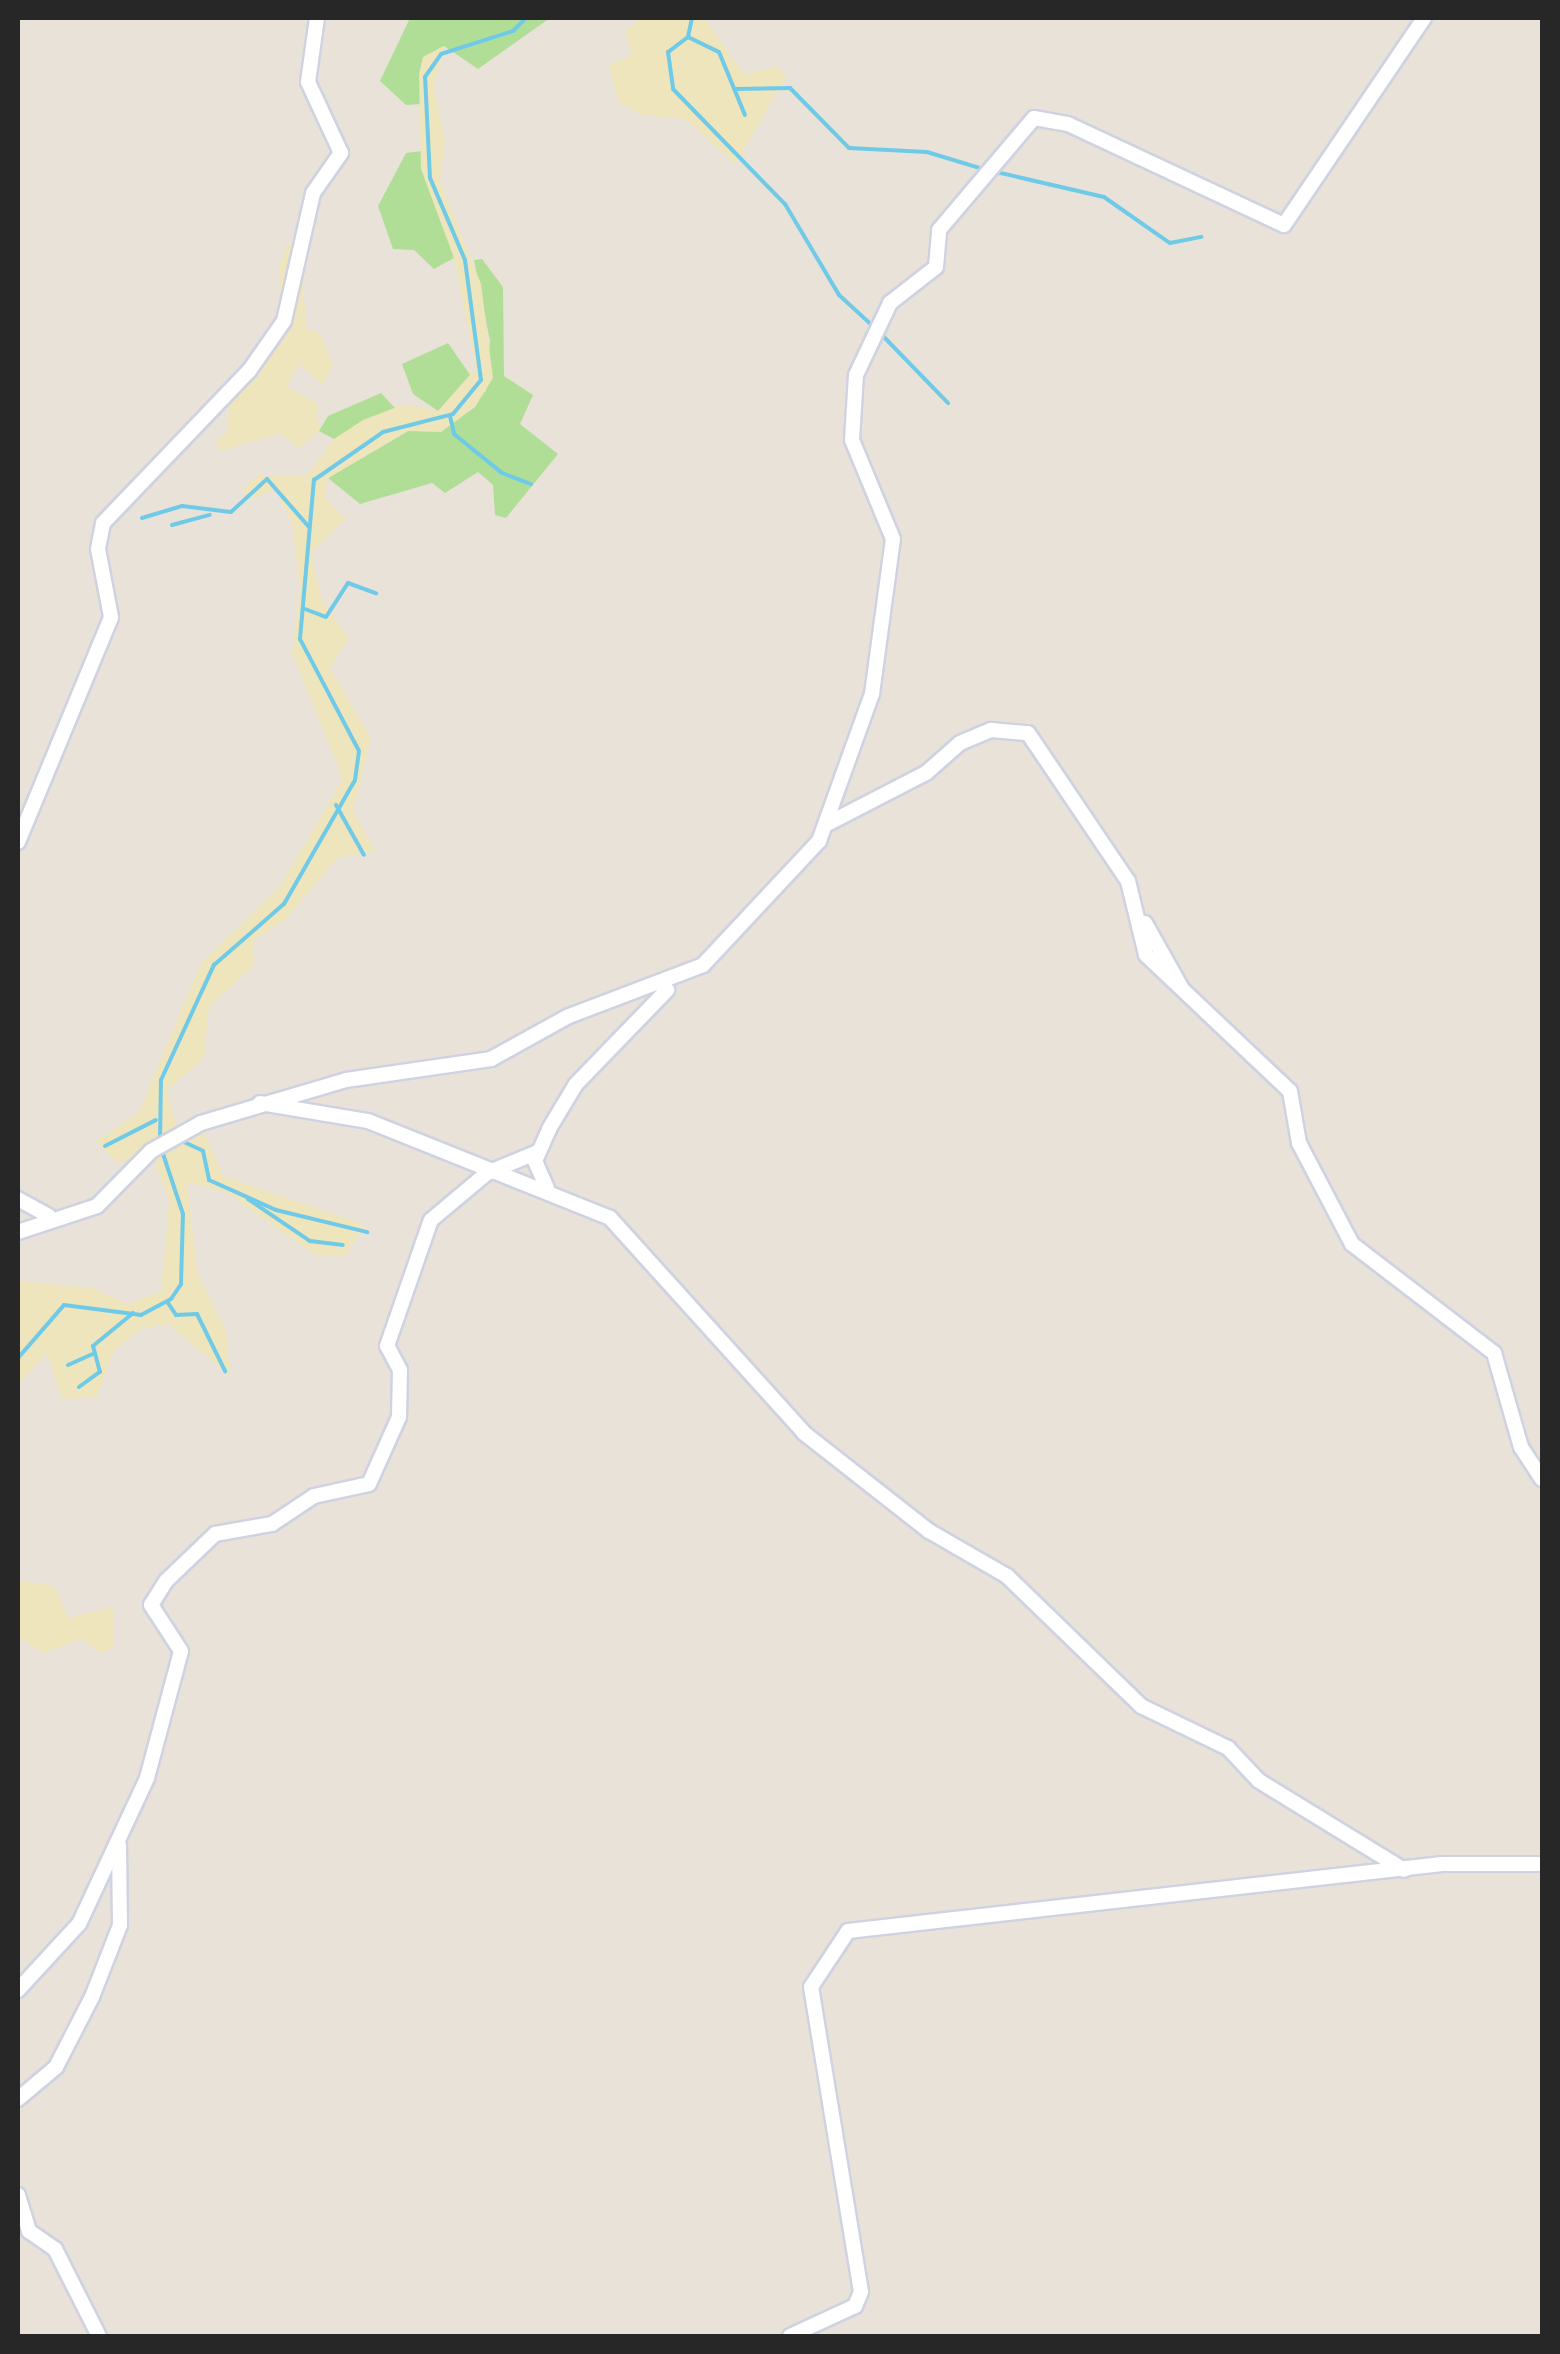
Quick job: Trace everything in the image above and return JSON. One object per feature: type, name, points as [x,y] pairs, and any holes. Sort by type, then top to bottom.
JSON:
[{"type":"street","points":[[18,842],[110,618],[98,549],[103,523],[249,371],[284,321],[313,193],[341,153],[308,82],[317,18]]},
{"type":"street","points":[[18,1990],[79,1924],[147,1778],[164,1689],[179,1667],[181,1651],[152,1605],[215,1534],[272,1524],[314,1496],[369,1484],[399,1416],[400,1370],[387,1346],[427,1230],[487,1173],[538,1152],[576,1084],[648,1004],[702,965],[792,877],[830,823],[872,694],[892,539],[852,440],[856,375],[890,303],[936,267],[940,230],[1034,118],[1068,124],[1284,225],[1424,18]]},
{"type":"street","points":[[830,823],[926,773],[960,743],[1020,727],[1128,881],[1142,918],[1146,954],[1290,1092],[1299,1143],[1352,1244],[1494,1354],[1521,1447],[1542,1479]]},
{"type":"street","points":[[18,1232],[50,1216],[98,1206],[168,1139],[260,1104],[346,1080],[491,1059],[569,1016],[702,965]]},
{"type":"street","points":[[260,1104],[368,1122],[487,1173],[547,1188],[625,1229],[804,1433],[929,1532],[1007,1576],[1141,1706],[1228,1748],[1259,1780],[1404,1870]]},
{"type":"street","points":[[538,1152],[547,1188]]},
{"type":"street","points":[[18,1199],[50,1216]]},
{"type":"street","points":[[18,2099],[56,2067],[92,1997],[120,1925],[119,1840]]},
{"type":"street","points":[[790,2336],[855,2306],[861,2292],[812,1987],[848,1930],[1404,1870],[1542,1864]]},
{"type":"street","points":[[18,2195],[29,2231],[55,2249],[99,2336]]},
{"type":"green space","points":[[410,18],[550,18],[478,69],[444,46],[423,58],[421,104],[406,105],[380,81]]},
{"type":"green space","points":[[422,151],[454,258],[434,269],[414,250],[393,249],[378,206],[406,153]]},
{"type":"green space","points":[[482,259],[503,287],[504,376],[533,395],[520,424],[558,454],[506,518],[495,515],[493,485],[478,472],[445,493],[432,483],[360,504],[328,478],[408,431],[441,431],[486,391],[490,341],[474,260]]},
{"type":"green space","points":[[448,343],[473,379],[438,411],[413,394],[402,364]]},
{"type":"green space","points":[[381,393],[395,408],[334,439],[319,431],[328,416]]},
{"type":"sand","points":[[641,18],[704,18],[744,74],[777,66],[786,78],[735,164],[686,119],[642,115],[618,102],[609,65],[632,55],[625,31]]},
{"type":"sand","points":[[444,46],[434,86],[445,142],[440,182],[481,284],[493,378],[475,407],[441,432],[408,431],[328,478],[324,496],[346,519],[311,553],[322,600],[349,638],[330,668],[371,738],[353,811],[375,851],[337,858],[286,920],[253,941],[253,966],[209,1007],[204,1058],[167,1090],[176,1125],[215,1111],[201,1124],[223,1176],[365,1225],[346,1255],[317,1256],[227,1193],[187,1182],[198,1275],[226,1331],[230,1376],[168,1324],[140,1329],[114,1351],[97,1397],[62,1399],[47,1353],[18,1384],[20,1281],[91,1288],[128,1304],[161,1291],[169,1202],[151,1152],[118,1163],[96,1141],[139,1112],[201,963],[280,886],[343,779],[292,653],[300,589],[292,523],[275,489],[253,499],[242,489],[257,475],[306,476],[334,439],[363,420],[405,404],[438,411],[476,368],[454,258],[421,169],[419,74],[423,57]]},
{"type":"sand","points":[[301,240],[306,328],[321,334],[333,366],[323,385],[299,364],[287,386],[317,404],[319,431],[299,449],[280,433],[221,451],[215,442],[228,431],[229,393],[289,309],[279,299],[279,265],[287,245]]},
{"type":"sand","points":[[18,1580],[54,1586],[69,1618],[113,1607],[114,1647],[100,1653],[81,1639],[43,1653],[18,1637]]},
{"type":"waterway","points":[[160,1142],[161,1080],[214,965],[284,904],[355,780],[359,751],[300,639],[314,480],[383,432],[453,414],[481,380],[465,260],[430,178],[425,77],[441,54],[513,31],[526,18]]},
{"type":"waterway","points":[[692,18],[688,37],[668,52],[673,89],[785,204],[839,295],[875,328]]},
{"type":"waterway","points":[[688,37],[719,52],[745,115]]},
{"type":"waterway","points":[[736,89],[790,88],[849,148],[927,152],[983,169]]},
{"type":"waterway","points":[[992,171],[1104,197],[1170,243],[1201,237]]},
{"type":"waterway","points":[[882,335],[948,403]]},
{"type":"waterway","points":[[450,416],[454,434],[502,473],[531,484]]},
{"type":"waterway","points":[[142,518],[182,506],[231,512],[267,479],[309,527]]},
{"type":"waterway","points":[[172,525],[210,515]]},
{"type":"waterway","points":[[305,609],[326,617],[348,583],[376,593]]},
{"type":"waterway","points":[[336,805],[364,855]]},
{"type":"waterway","points":[[105,1146],[156,1120]]},
{"type":"waterway","points":[[182,1141],[203,1151],[209,1180],[276,1210],[367,1232]]},
{"type":"waterway","points":[[18,1358],[64,1305],[141,1315],[171,1299],[181,1284],[183,1214],[162,1151]]},
{"type":"waterway","points":[[248,1199],[310,1241],[343,1245]]},
{"type":"waterway","points":[[168,1303],[176,1315],[197,1314],[225,1371]]},
{"type":"waterway","points":[[79,1387],[100,1372],[93,1346],[133,1313]]},
{"type":"waterway","points":[[68,1365],[93,1354]]}]
